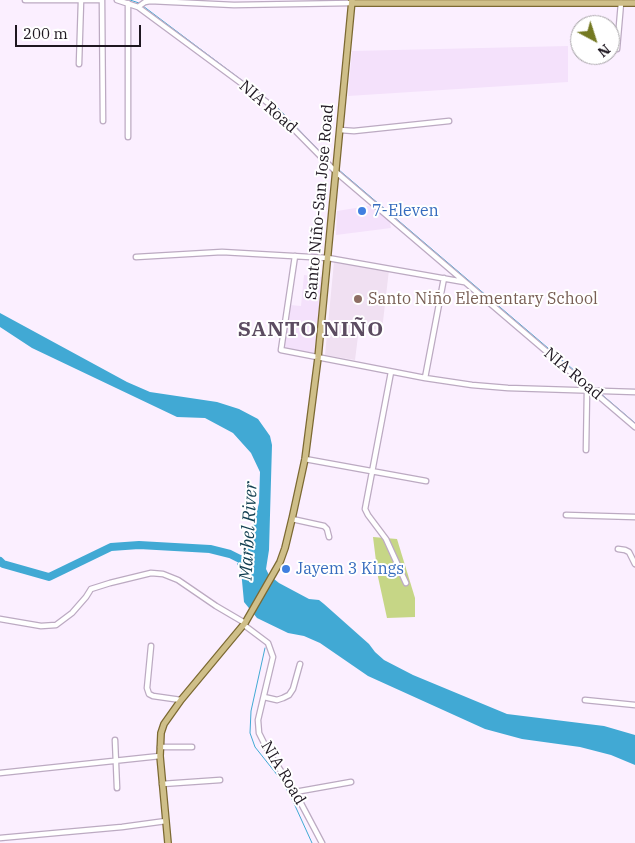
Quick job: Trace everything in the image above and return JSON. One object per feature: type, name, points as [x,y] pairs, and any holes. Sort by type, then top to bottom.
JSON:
[{"type":"main road","points":[[352,1],[635,3]]},
{"type":"main road","name":"Santo Niño-San Jose Road","points":[[167,843],[160,756],[161,733],[164,724],[181,700],[245,624],[275,572],[285,548],[292,519],[304,459],[318,358],[352,1]]},
{"type":"street","points":[[25,0],[101,0],[102,121]]},
{"type":"street","name":"NIA Road","points":[[117,0],[138,8],[268,104],[336,172],[466,282],[589,390],[635,427]]},
{"type":"street","points":[[79,64],[81,1]]},
{"type":"street","points":[[138,8],[148,1],[352,1]]},
{"type":"street","points":[[128,3],[128,137]]},
{"type":"street","points":[[620,21],[622,3]]},
{"type":"street","points":[[340,130],[354,131],[449,121]]},
{"type":"street","points":[[136,257],[222,252],[328,258],[466,282]]},
{"type":"street","points":[[296,256],[281,350],[391,372],[490,387],[635,392]]},
{"type":"street","points":[[425,378],[444,278]]},
{"type":"street","points":[[391,372],[365,509],[386,539],[406,583]]},
{"type":"street","points":[[586,450],[589,390]]},
{"type":"street","points":[[304,459],[426,481]]},
{"type":"street","points":[[566,515],[635,517]]},
{"type":"street","points":[[292,519],[324,526],[329,537]]},
{"type":"street","points":[[618,549],[629,552],[635,564]]},
{"type":"street","points":[[0,619],[41,626],[56,624],[72,613],[91,589],[151,573],[163,574],[178,580],[245,624]]},
{"type":"street","name":"NIA Road","points":[[245,624],[264,640],[272,651],[272,663],[258,720],[259,733],[269,753],[295,792],[322,843]]},
{"type":"street","points":[[151,646],[149,694],[181,700]]},
{"type":"street","points":[[264,697],[277,700],[289,694],[293,689],[300,664]]},
{"type":"street","points":[[585,700],[635,705]]},
{"type":"street","points":[[115,740],[117,788]]},
{"type":"street","points":[[160,747],[192,747]]},
{"type":"street","points":[[0,772],[160,756]]},
{"type":"street","points":[[162,784],[220,780]]},
{"type":"street","points":[[295,792],[351,782]]},
{"type":"street","points":[[0,838],[166,821]]},
{"type":"shaded area","points":[[568,46],[568,82],[348,96],[352,51]]},
{"type":"shaded area","points":[[374,205],[389,218],[391,228],[336,235],[337,211]]},
{"type":"shaded area","name":"Santo Niño Elementary School","points":[[334,262],[389,270],[382,330],[359,328],[355,360],[325,355]]},
{"type":"shaded area","points":[[304,275],[322,277],[315,355],[284,348],[290,305],[301,306]]},
{"type":"green space","points":[[373,537],[397,539],[415,598],[415,617],[387,618],[378,577]]},
{"type":"water","points":[[0,313],[127,382],[150,392],[217,402],[239,409],[258,419],[270,436],[272,445],[269,550],[266,569],[269,575],[279,583],[309,599],[319,600],[369,644],[384,660],[413,675],[507,714],[604,726],[635,735],[635,765],[611,755],[580,747],[522,739],[485,729],[368,676],[320,643],[304,636],[288,633],[257,618],[244,602],[241,570],[237,564],[247,551],[259,503],[260,472],[251,453],[233,433],[205,418],[177,417],[32,348],[0,327]]},
{"type":"waterway","points":[[130,0],[139,3]]},
{"type":"waterway","points":[[143,6],[276,106],[331,163]]},
{"type":"waterway","points":[[339,170],[589,383]]},
{"type":"waterway","points":[[600,393],[635,423]]},
{"type":"waterway","name":"Marbel River","points":[[0,561],[3,564],[49,577],[111,547],[139,545],[210,549],[230,554],[248,563]]},
{"type":"waterway","points":[[265,648],[251,711],[250,733],[255,747],[282,781],[312,843]]},
{"type":"place","name":"7-Eleven","points":[[362,211]]},
{"type":"place","name":"Santo Niño Elementary School","points":[[358,299]]},
{"type":"place","name":"Jayem 3 Kings","points":[[286,569]]},
{"type":"district","name":"SANTO NIÑO","points":[[311,330]]}]
